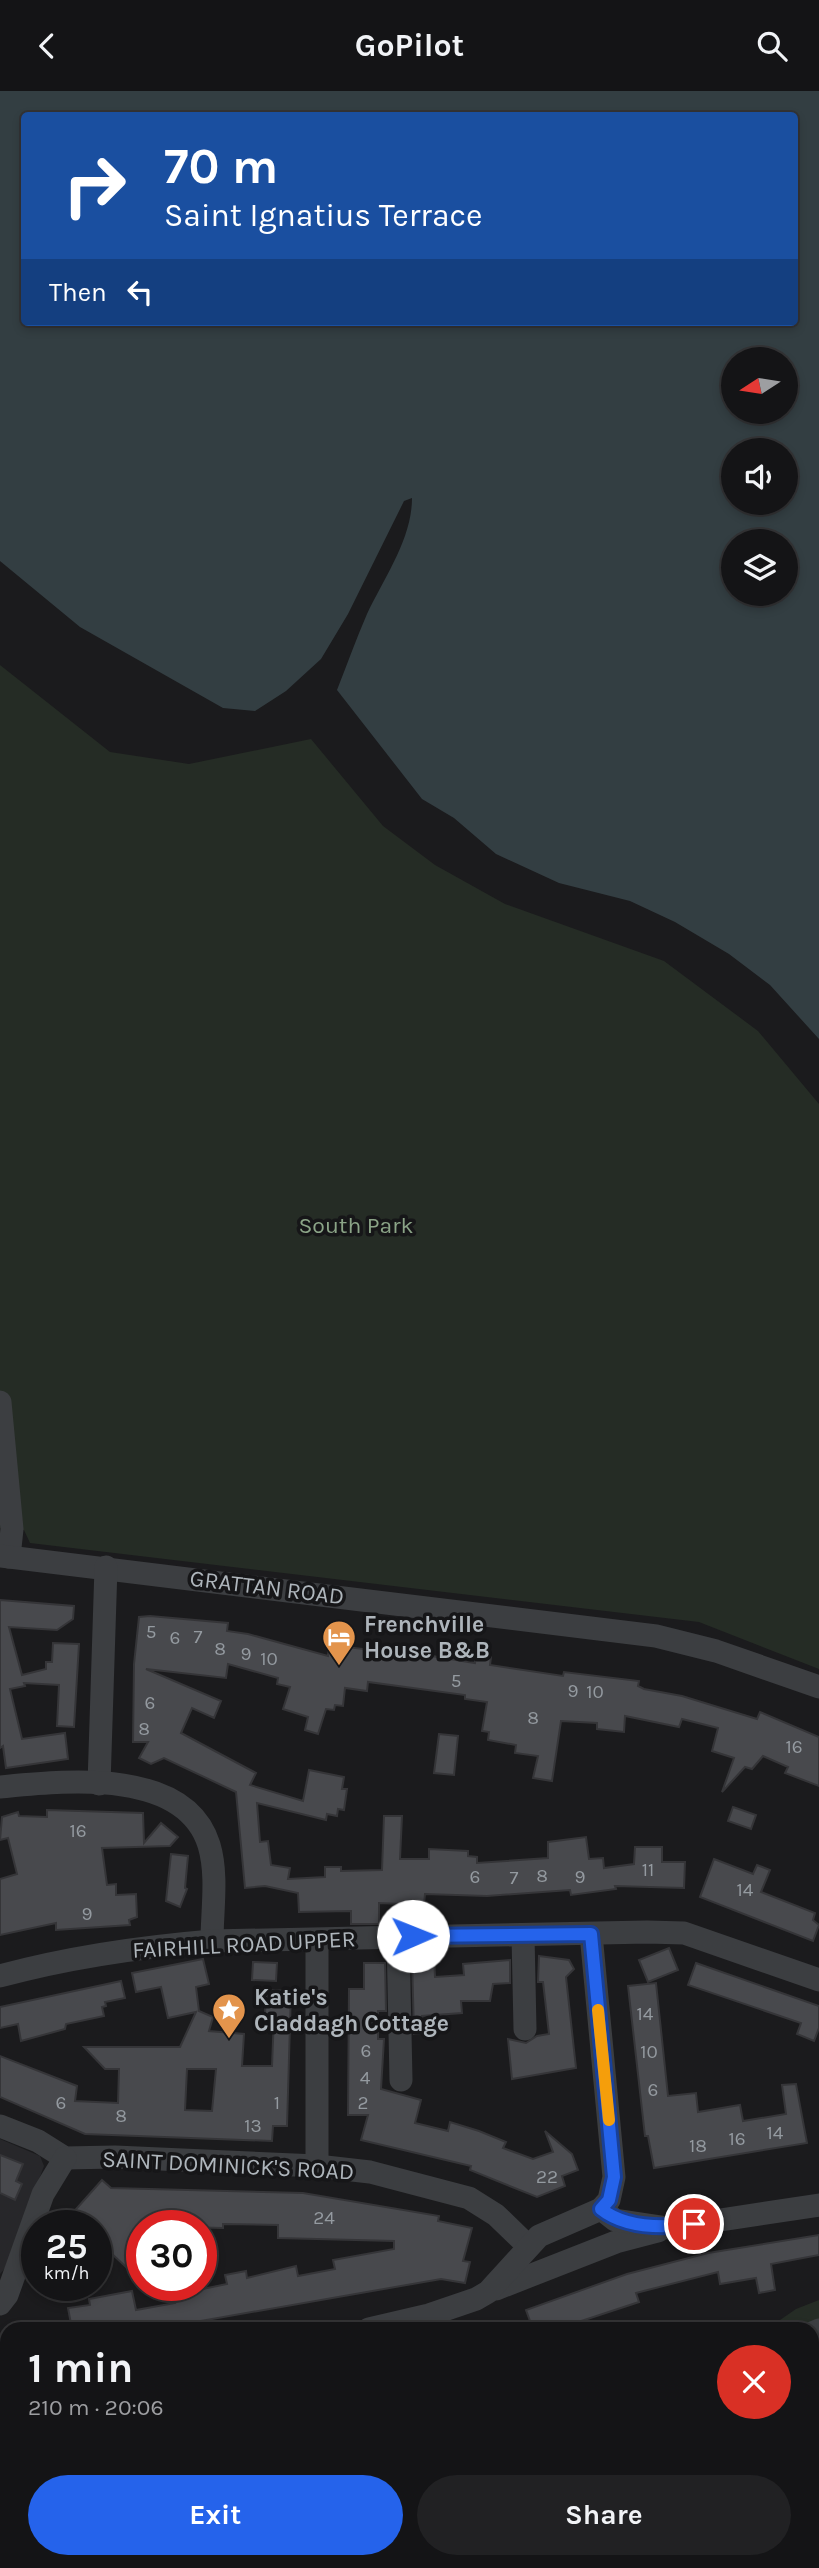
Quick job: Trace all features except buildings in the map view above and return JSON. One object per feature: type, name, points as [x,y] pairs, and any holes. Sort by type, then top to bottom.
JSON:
[{"type":"street","points":[[0,1402],[12,1529],[4,1556]]},
{"type":"street","name":"GRATTAN ROAD","points":[[4,1556],[656,1636],[716,1651],[819,1687]]},
{"type":"street","points":[[99,1784],[106,1567]]},
{"type":"street","points":[[0,1787],[99,1784],[156,1792],[170,1797],[197,1821],[209,1847],[213,1871],[212,1941]]},
{"type":"street","name":"FAIRHILL ROAD UPPER","points":[[0,1976],[96,1954],[212,1941],[684,1933],[819,1980]]},
{"type":"street","points":[[488,2292],[527,2245],[539,2236],[601,2209],[609,2200],[614,2177],[591,1934]]},
{"type":"street","points":[[523,1935],[526,2029]]},
{"type":"street","points":[[398,1937],[401,2080]]},
{"type":"street","points":[[317,1940],[317,2166]]},
{"type":"street","points":[[0,2126],[38,2141],[65,2158],[43,2194],[7,2295],[0,2304]]},
{"type":"street","name":"SAINT DOMINICK'S ROAD","points":[[65,2158],[115,2157],[317,2166],[370,2172],[469,2199],[495,2215],[527,2245]]},
{"type":"street","points":[[397,2322],[458,2307],[488,2292],[616,2242],[667,2228],[819,2205]]},
{"type":"street","points":[[601,2209],[615,2220],[667,2228]]},
{"type":"shaded area","points":[[0,91],[819,91],[819,1039],[770,985],[729,954],[675,922],[630,901],[559,883],[496,854],[454,818],[422,799],[337,690],[367,614],[402,543],[411,513],[412,498],[404,501],[348,614],[321,659],[286,691],[255,711],[223,708],[80,627],[0,561]]},
{"type":"shaded area","points":[[0,2139],[40,2156],[44,2166],[28,2210],[21,2210],[21,2228],[7,2266],[0,2274]]},
{"type":"green space","name":"South Park","points":[[0,665],[110,752],[189,764],[311,739],[383,826],[435,865],[505,904],[664,961],[758,1031],[819,1104],[819,1669],[699,1622],[30,1543],[24,1530],[0,1528]]},
{"type":"green space","points":[[819,2300],[819,2319],[811,2322],[777,2322],[796,2309]]},
{"type":"slow traffic","points":[[598,2010],[609,2120]]},
{"type":"place","name":"Frenchville House B&B","points":[[339,1667]]},
{"type":"place","name":"Katie's Claddagh Cottage","points":[[229,2040]]},
{"type":"route","points":[[413,1936],[591,1934],[614,2177],[609,2200],[601,2209],[615,2220],[667,2228],[694,2224]]}]
